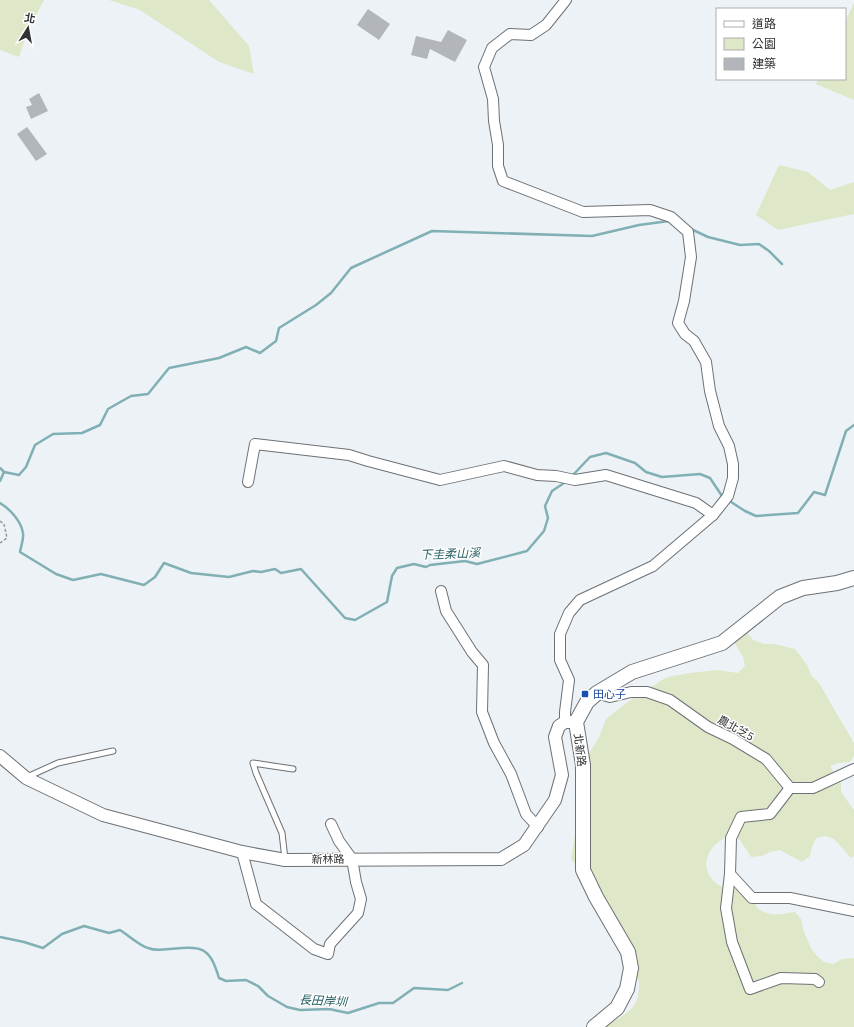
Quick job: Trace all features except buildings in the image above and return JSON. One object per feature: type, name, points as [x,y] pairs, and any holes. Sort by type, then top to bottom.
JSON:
[{"type":"main road","name":"北新路","points":[[594,1027],[617,1008],[627,989],[631,968],[628,952],[600,903],[584,870],[583,765],[571,722],[587,702],[597,693],[632,672],[722,643],[780,597],[804,588],[836,583],[854,578]]},
{"type":"street","points":[[566,0],[546,25],[531,35],[510,34],[492,48],[484,67],[494,99],[494,121],[498,146],[498,166],[502,181],[583,212],[650,210],[671,217],[688,232],[691,257],[684,301],[678,323],[685,334],[694,341],[706,362],[710,391],[719,426],[729,446],[733,464],[733,478],[728,496],[713,515],[653,566],[580,600],[569,612],[560,634],[560,660],[569,680],[565,712],[571,722]]},
{"type":"street","points":[[248,482],[255,444],[349,455],[440,480],[504,466],[537,475],[556,476],[574,480],[606,475],[696,503],[713,515]]},
{"type":"street","points":[[441,591],[446,611],[482,665],[482,712],[494,743],[511,774],[526,814],[538,827]]},
{"type":"street","name":"農北芝5","points":[[597,693],[610,697],[631,692],[646,692],[670,700],[708,727],[733,739],[766,759],[790,788]]},
{"type":"street","name":"新林路","points":[[0,756],[26,778],[103,815],[242,852],[285,860],[501,859],[524,845],[538,827],[555,800],[562,775],[554,737],[559,726],[571,722]]},
{"type":"street","points":[[819,982],[815,979],[781,978],[750,989],[732,942],[726,908],[730,874],[731,838],[741,817],[770,814],[790,788],[813,788],[854,769]]},
{"type":"street","points":[[242,852],[256,904],[314,949],[328,954],[330,944],[358,913],[361,899],[352,859],[339,841],[331,824]]},
{"type":"street","points":[[730,874],[752,898],[790,898],[854,911]]},
{"type":"lane","points":[[26,778],[58,763],[113,751]]},
{"type":"lane","points":[[285,860],[282,833],[253,763],[292,768]]},
{"type":"path","points":[[0,521],[4,524],[7,538],[0,543]]},
{"type":"green space","points":[[0,0],[44,0],[27,32],[19,57],[0,50]]},
{"type":"green space","points":[[109,0],[209,0],[249,46],[254,74],[219,62],[140,10]]},
{"type":"green space","points":[[854,3],[854,100],[816,84],[818,80],[846,80],[846,20]]},
{"type":"green space","points":[[779,165],[808,172],[830,190],[854,182],[854,214],[778,230],[756,215]]},
{"type":"green space","points":[[741,625],[753,640],[764,644],[774,644],[795,649],[807,665],[811,675],[819,683],[854,743],[854,756],[850,762],[830,766],[841,783],[841,792],[854,810],[854,856],[851,858],[834,839],[826,836],[816,838],[810,856],[802,862],[780,850],[770,852],[762,856],[751,857],[740,840],[730,834],[715,845],[709,853],[706,865],[710,877],[714,882],[726,888],[746,892],[757,907],[765,913],[785,914],[795,912],[801,919],[803,929],[811,948],[824,962],[833,964],[842,959],[854,958],[854,1027],[605,1027],[625,1014],[634,1005],[639,992],[639,982],[599,894],[571,859],[587,761],[590,752],[599,737],[606,719],[629,701],[660,681],[668,677],[689,673],[718,670],[738,673],[745,666],[743,657],[730,634],[732,626]]},
{"type":"waterway","points":[[4,472],[19,475],[26,467],[35,445],[53,434],[82,433],[100,425],[108,409],[131,396],[148,394],[169,368],[219,358],[246,347],[260,353],[276,341],[279,328],[316,305],[331,293],[351,268],[432,231],[592,236],[639,225],[669,221]]},
{"type":"waterway","points":[[691,229],[708,237],[740,245],[759,244],[769,251],[782,264]]},
{"type":"waterway","name":"下圭柔山溪","points":[[728,500],[756,516],[798,513],[814,492],[825,495],[846,431],[854,425]]},
{"type":"waterway","name":"下圭柔山溪","points":[[572,476],[590,457],[606,453],[635,463],[646,472],[662,477],[700,474],[710,478],[724,497]]},
{"type":"waterway","name":"下圭柔山溪","points":[[0,468],[4,472],[0,481]]},
{"type":"waterway","name":"下圭柔山溪","points":[[0,503],[8,509],[20,524],[23,533],[20,552],[56,574],[73,580],[101,574],[144,585],[155,577],[164,563],[191,573],[229,577],[253,571],[261,572],[275,569],[281,573],[301,569],[345,618],[355,620],[387,602],[392,576],[397,568],[414,564],[426,567],[430,565],[465,561],[477,564],[527,551],[544,531],[548,518],[545,506],[552,491],[567,481]]},
{"type":"waterway","name":"長田岸圳","points":[[0,937],[43,948],[62,934],[84,926],[109,933],[120,930],[141,945],[153,950],[196,948],[202,950],[211,959],[219,978],[226,981],[246,980],[258,986],[268,996],[287,1007],[300,1010],[329,1009],[348,1013],[379,1003],[393,1003],[414,988],[448,990],[462,983]]},
{"type":"place","name":"田心子","points":[[585,694]]}]
